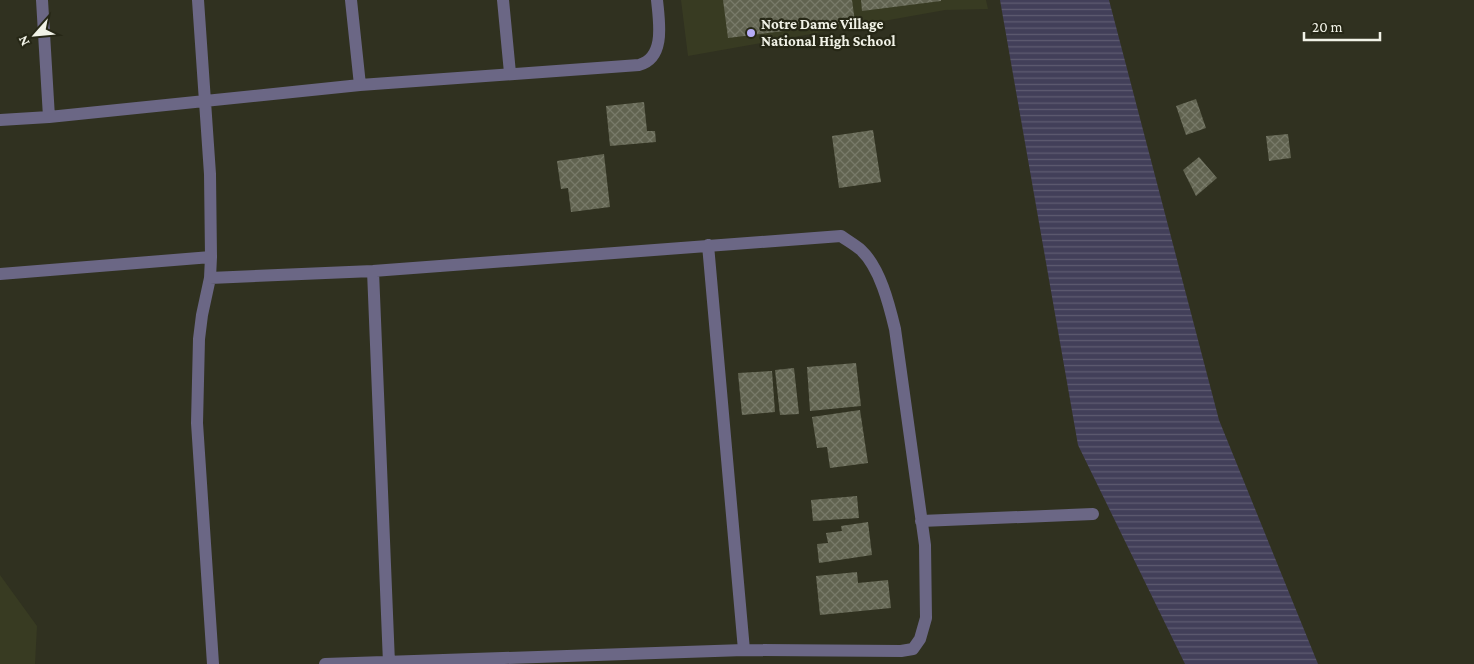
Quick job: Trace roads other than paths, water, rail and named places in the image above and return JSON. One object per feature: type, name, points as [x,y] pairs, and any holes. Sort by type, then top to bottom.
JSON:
[{"type":"street","points":[[42,0],[49,117]]},
{"type":"street","points":[[198,0],[210,174],[211,258],[210,278],[199,339],[197,422],[213,664]]},
{"type":"street","points":[[351,0],[360,85]]},
{"type":"street","points":[[503,0],[510,73]]},
{"type":"street","points":[[0,120],[49,117],[360,85],[646,63],[653,57],[658,45],[657,0]]},
{"type":"street","points":[[210,278],[373,271],[841,236],[862,250],[877,274],[886,296],[895,329],[924,545],[926,618],[920,639],[912,649],[901,651],[744,650],[326,664]]},
{"type":"street","points":[[708,245],[744,650]]},
{"type":"street","points":[[0,274],[211,258]]},
{"type":"street","points":[[373,271],[389,663]]},
{"type":"street","points":[[921,521],[1093,514]]},
{"type":"place","name":"Notre Dame Village National High School","points":[[751,33]]}]
